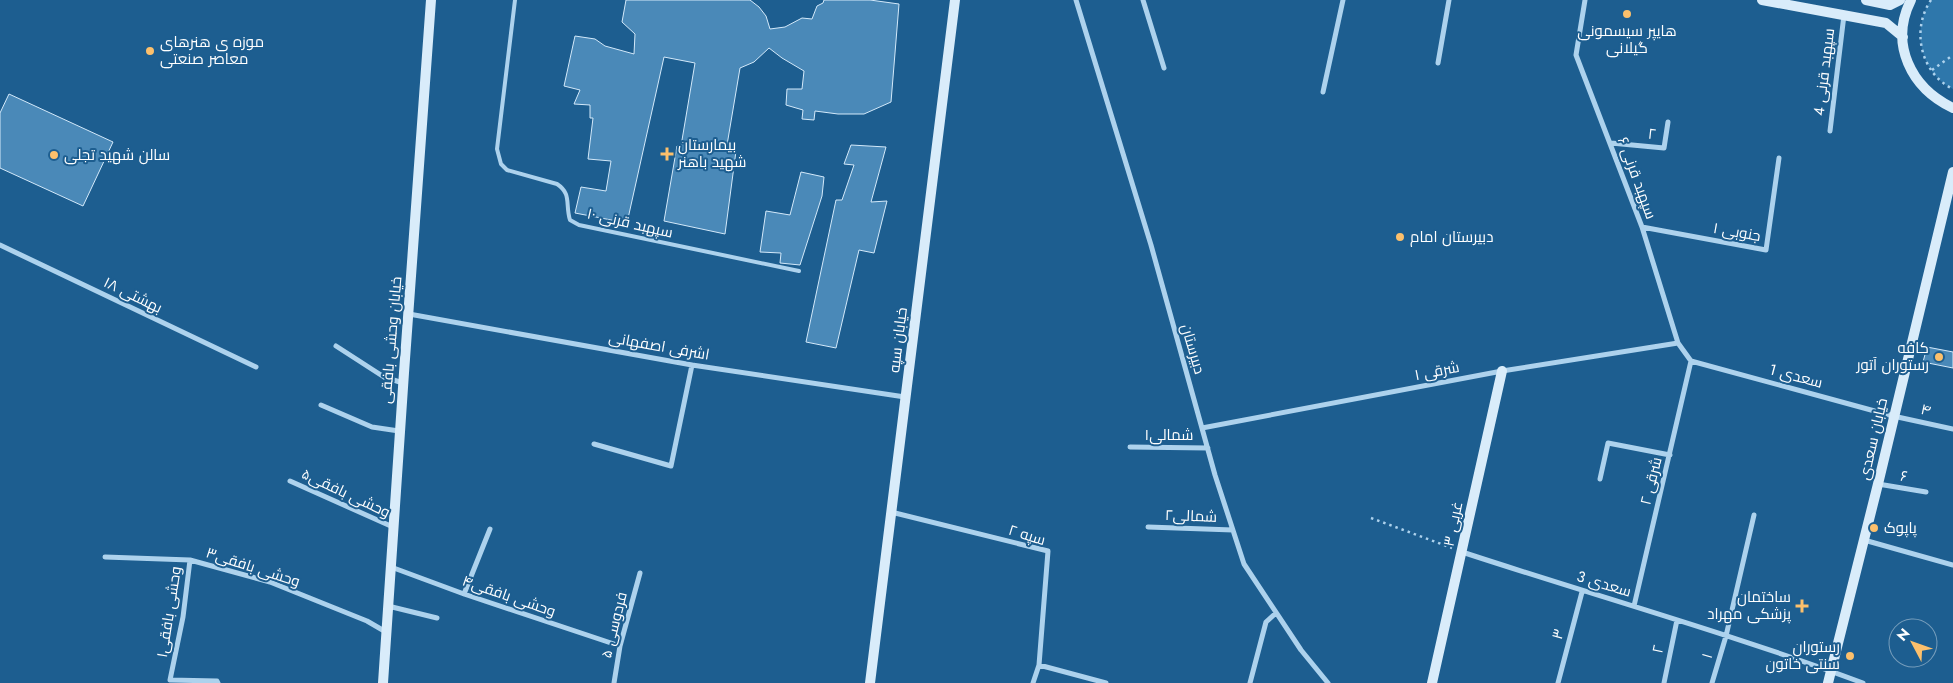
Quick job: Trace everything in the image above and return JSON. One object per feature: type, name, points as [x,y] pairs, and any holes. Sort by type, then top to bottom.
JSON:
[{"type":"street","name":"خیابان وحشی بافقی","points":[[383,683],[398,431],[409,314],[431,0]]},
{"type":"street","name":"خیابان سپه","points":[[870,683],[955,0]]},
{"type":"street","name":"دبیرستان","points":[[1076,0],[1151,245],[1202,428],[1244,564],[1301,650],[1328,683]]},
{"type":"street","points":[[1143,0],[1164,68]]},
{"type":"street","points":[[1323,92],[1344,0]]},
{"type":"street","points":[[1438,63],[1449,0]]},
{"type":"street","name":"سپهبد قرنی ۶","points":[[1585,0],[1576,55],[1642,227],[1678,343],[1691,361]]},
{"type":"street","points":[[1762,0],[1886,23],[1903,37]]},
{"type":"street","points":[[1866,0],[1890,4],[1900,0]]},
{"type":"street","points":[[1911,0],[1904,22],[1905,53],[1917,81],[1940,102],[1953,108]]},
{"type":"street","name":"سپهبد قرنی 4","points":[[1830,131],[1844,15]]},
{"type":"street","name":"۲","points":[[1611,143],[1664,148],[1668,122]]},
{"type":"street","name":"۱ جنوبی","points":[[1642,227],[1766,250],[1779,158]]},
{"type":"street","name":"خیابان سعدی","points":[[1828,683],[1953,172]]},
{"type":"street","name":"بهشتی ۱۸","points":[[0,245],[256,367]]},
{"type":"street","name":"اشرفی اصفهانی","points":[[409,314],[692,365],[906,397]]},
{"type":"street","name":"شرقی ۱","points":[[1202,428],[1502,371],[1678,343]]},
{"type":"street","points":[[336,346],[384,377],[403,383]]},
{"type":"street","name":"سعدی 1","points":[[1691,361],[1893,416]]},
{"type":"street","name":"شرقی ۲","points":[[1634,606],[1691,361]]},
{"type":"street","points":[[594,444],[671,466],[692,365]]},
{"type":"street","name":"۳ غربی","points":[[1432,683],[1502,371]]},
{"type":"street","points":[[321,405],[372,427],[398,431]]},
{"type":"street","name":"۴","points":[[1893,416],[1953,429]]},
{"type":"street","points":[[1600,479],[1608,443],[1670,455]]},
{"type":"street","name":"شمالی۱","points":[[1130,447],[1208,448]]},
{"type":"street","name":"وحشی بافقی۵","points":[[290,481],[392,527]]},
{"type":"street","name":"۶","points":[[1878,484],[1926,492]]},
{"type":"street","name":"سپه ۲","points":[[892,512],[1048,551],[1039,665]]},
{"type":"street","name":"۱","points":[[1712,683],[1726,636],[1754,515]]},
{"type":"street","name":"شمالی۲","points":[[1148,528],[1233,530]]},
{"type":"street","points":[[464,594],[490,529]]},
{"type":"street","points":[[1863,540],[1953,564]]},
{"type":"street","name":"سعدی 3","points":[[1462,552],[1582,592],[1634,606],[1726,636],[1863,683]]},
{"type":"street","name":"وحشی بافقی۳","points":[[105,557],[190,560],[270,582],[367,621],[386,632]]},
{"type":"street","name":"وحشی بافقی۱","points":[[190,560],[183,617],[170,680],[217,681],[218,683]]},
{"type":"street","name":"وحشی بافقی۴","points":[[390,567],[620,646]]},
{"type":"street","name":"فردوسی ۵","points":[[614,683],[620,646],[640,573]]},
{"type":"street","name":"۳","points":[[1558,683],[1582,592]]},
{"type":"street","points":[[388,606],[437,618]]},
{"type":"street","points":[[1250,683],[1266,622],[1276,612]]},
{"type":"street","name":"۲","points":[[1664,683],[1677,620]]},
{"type":"street","points":[[1033,683],[1039,665],[1106,683]]},
{"type":"lane","name":"سپهبد قرنی ۱۰","points":[[515,0],[497,149],[501,164],[507,170],[557,184],[564,188],[568,198],[567,208],[570,220],[579,225],[800,272]]},
{"type":"path","points":[[1931,0],[1924,13],[1920,37],[1925,60],[1931,71],[1953,89]]},
{"type":"path","points":[[1931,71],[1953,55]]},
{"type":"path","points":[[1371,518],[1462,552]]},
{"type":"shaded area","points":[[1931,0],[1953,0],[1953,89],[1942,82],[1933,72],[1926,61],[1922,49],[1920,37],[1921,24]]},
{"type":"building","points":[[626,0],[750,0],[766,16],[770,29],[785,27],[802,18],[812,19],[817,6],[823,3],[824,0],[870,0],[899,4],[891,102],[864,114],[838,114],[815,111],[814,120],[802,119],[803,110],[786,105],[787,89],[802,89],[804,71],[769,48],[754,62],[740,68],[726,151],[736,151],[725,234],[664,221],[677,146],[681,146],[695,63],[664,57],[627,223],[575,213],[581,187],[606,191],[611,161],[588,159],[593,118],[590,118],[590,105],[574,104],[580,90],[564,86],[575,36],[595,39],[605,46],[634,54],[635,34],[622,22]]},
{"type":"building","name":"سالن شهید تجلی","points":[[9,94],[113,142],[83,206],[0,168],[0,113]]},
{"type":"building","points":[[851,145],[886,147],[871,202],[887,201],[874,253],[859,250],[836,348],[806,342],[836,200],[842,200],[854,165],[844,164]]},
{"type":"building","points":[[801,172],[824,177],[822,196],[800,265],[780,263],[781,253],[760,252],[766,211],[790,215]]},
{"type":"building","name":"کافه رستوران آتور","points":[[1927,347],[1953,352],[1953,368],[1923,362]]},
{"type":"place","name":"هایپر سیسمونی گیلانی","points":[[1627,14]]},
{"type":"place","name":"موزه ی هنرهای معاصر صنعتی","points":[[150,51]]},
{"type":"place","name":"بیمارستان شهید باهنر","points":[[667,154]]},
{"type":"place","name":"سالن شهید تجلی","points":[[54,155]]},
{"type":"place","name":"دبیرستان امام","points":[[1400,237]]},
{"type":"place","name":"کافه رستوران آتور","points":[[1939,357]]},
{"type":"place","name":"پاپوک","points":[[1874,528]]},
{"type":"place","name":"ساختمان پزشکی مهراد","points":[[1802,606]]},
{"type":"place","name":"رستوران سنتی خاتون","points":[[1850,656]]}]
